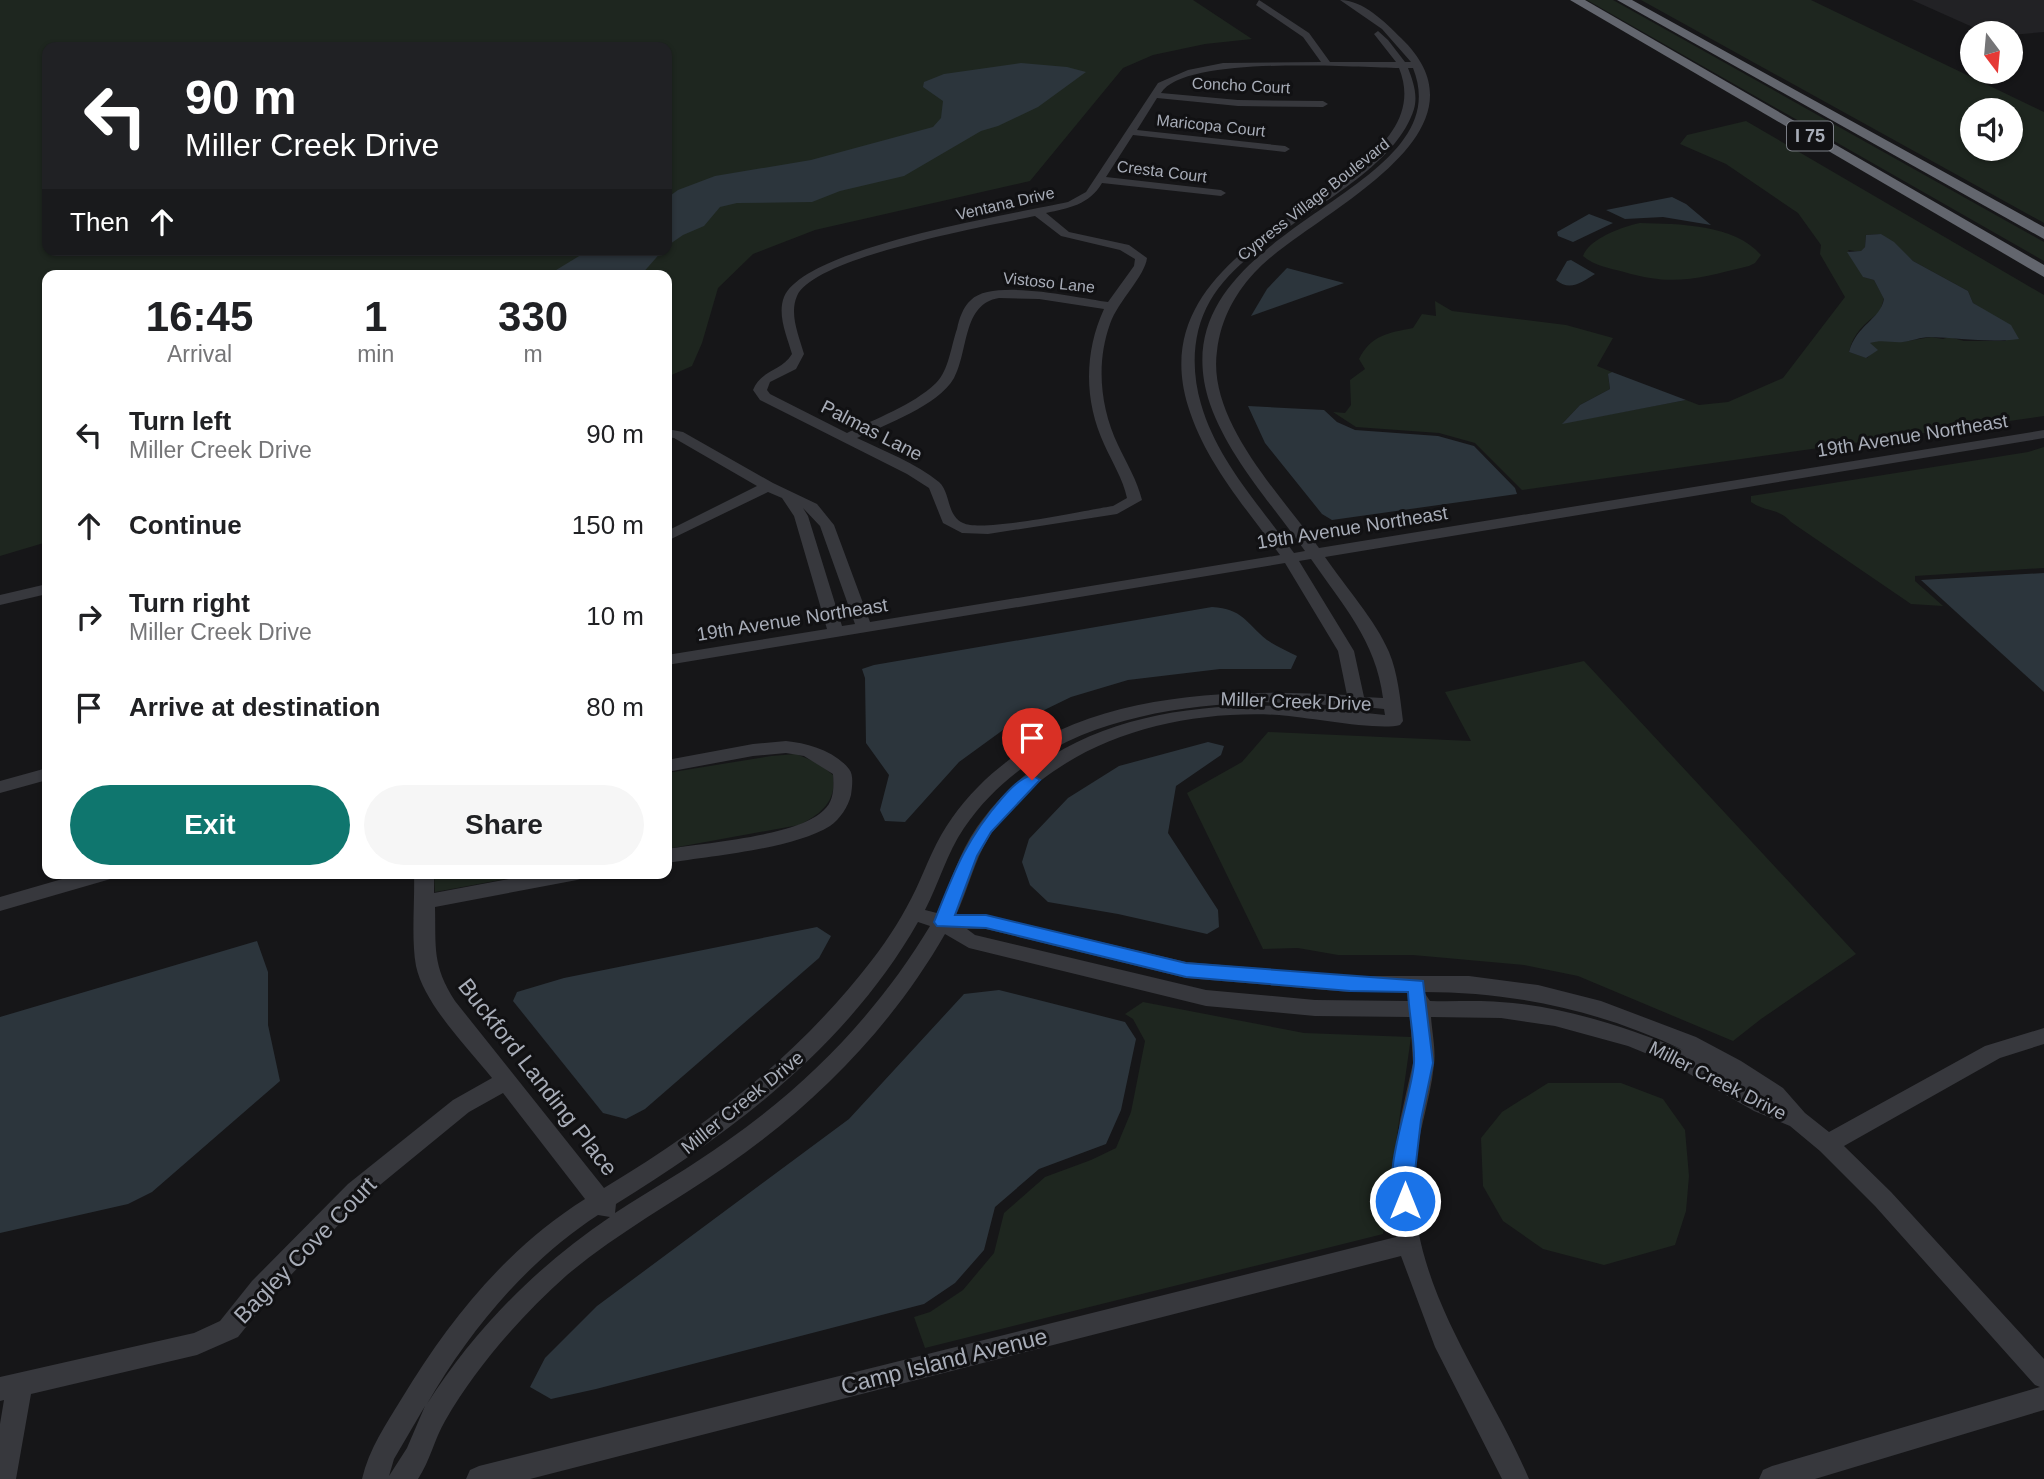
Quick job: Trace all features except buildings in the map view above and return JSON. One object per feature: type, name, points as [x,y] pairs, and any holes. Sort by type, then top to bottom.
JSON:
[{"type":"highway","name":"I 75","points":[[1576,0],[2044,272]]},
{"type":"highway","name":"I 75","points":[[1623,0],[2044,234]]},
{"type":"street","name":"Cypress Village Boulevard","points":[[1330,0],[1375,30],[1403,65],[1408,85],[1409,109],[1398,130],[1378,154],[1233,264],[1210,290],[1189,338],[1189,380],[1195,408],[1221,460],[1290,558],[1297,575],[1343,643],[1353,671],[1357,709]]},
{"type":"street","name":"Cypress Village Boulevard","points":[[1344,0],[1381,23],[1407,47],[1418,65],[1424,83],[1424,107],[1405,149],[1382,170],[1249,269],[1223,307],[1214,329],[1209,355],[1217,404],[1228,431],[1244,458],[1316,554],[1376,643],[1386,669],[1393,713]]},
{"type":"street","points":[[1259,3],[1306,35],[1326,64]]},
{"type":"street","name":"Ventana Drive","points":[[760,390],[764,380],[791,366],[799,354],[787,313],[788,302],[795,288],[807,278],[827,267],[891,246],[1072,204],[1090,194],[1161,85],[1177,75],[1245,64],[1418,65]]},
{"type":"street","name":"Concho Court","points":[[1156,95],[1238,103],[1324,104]]},
{"type":"street","name":"Maricopa Court","points":[[1132,132],[1285,149]]},
{"type":"street","name":"Cresta Court","points":[[1100,180],[1221,194]]},
{"type":"street","points":[[1038,213],[1066,234],[1135,251],[1141,258],[1140,266],[1111,306]]},
{"type":"street","name":"Vistoso Lane","points":[[847,438],[928,396],[947,379],[959,338],[975,301],[982,296],[1001,293],[1111,306]]},
{"type":"street","name":"Palmas Lane","points":[[760,390],[765,397],[912,471],[935,486],[948,520],[962,529],[988,530],[1117,510],[1135,500],[1133,489],[1105,433],[1096,392],[1094,357],[1111,306]]},
{"type":"street","points":[[672,434],[813,507],[827,525],[864,628]]},
{"type":"street","name":"19th Avenue Northeast","points":[[672,659],[2044,435]]},
{"type":"street","points":[[672,534],[768,486]]},
{"type":"street","points":[[787,495],[801,516],[836,633]]},
{"type":"street","points":[[816,566],[840,563]]},
{"type":"street","points":[[0,600],[42,590]]},
{"type":"street","name":"Miller Creek Drive","points":[[375,1479],[399,1427],[440,1356],[484,1299],[555,1233],[671,1158],[724,1120],[755,1097],[813,1045],[875,972],[913,914],[956,825],[976,800],[1003,775],[1054,740],[1128,712],[1175,702],[1258,696],[1393,713]]},
{"type":"street","name":"Miller Creek Drive","points":[[401,1479],[408,1473],[426,1430],[461,1372],[509,1314],[566,1260],[703,1170],[764,1126],[845,1054],[911,971],[943,922],[968,856],[985,828],[1016,792],[1047,767],[1081,747],[1125,730],[1182,716],[1262,709],[1357,709]]},
{"type":"street","points":[[672,765],[770,749],[798,748],[824,758],[842,772],[845,789],[839,803],[826,820],[803,831],[672,855]]},
{"type":"street","points":[[0,787],[42,775]]},
{"type":"street","points":[[0,905],[87,879]]},
{"type":"street","name":"Buckford Landing Place","points":[[424,879],[426,964],[431,980],[448,1007],[505,1081],[619,1223]]},
{"type":"street","points":[[425,902],[546,879]]},
{"type":"street","points":[[913,914],[943,922]]},
{"type":"street","name":"Miller Creek Drive","points":[[943,922],[986,922],[1186,970],[1350,984],[1637,1031],[1762,1105],[1797,1119],[1828,1144],[1941,1262],[2044,1377]]},
{"type":"street","name":"Miller Creek Drive","points":[[943,922],[969,941],[1206,998],[1315,1008],[1418,997]]},
{"type":"street","points":[[1418,997],[1423,1063],[1411,1120],[1403,1180],[1408,1244],[1444,1339],[1516,1479]]},
{"type":"street","points":[[1828,1144],[1993,1052],[2040,1042]]},
{"type":"street","name":"Bagley Cove Court","points":[[10,1387],[197,1344],[229,1329],[261,1289],[356,1191],[461,1106],[505,1081]]},
{"type":"street","name":"Camp Island Avenue","points":[[479,1479],[1408,1244]]},
{"type":"street","points":[[3,1479],[10,1387]]},
{"type":"street","points":[[1772,1479],[2044,1398]]},
{"type":"shaded area","points":[[0,0],[1193,0],[1252,39],[1205,44],[1153,55],[1123,68],[1030,181],[815,230],[753,254],[718,288],[702,343],[692,366],[672,375],[672,270],[42,270],[42,543],[0,556]]},
{"type":"shaded area","points":[[1587,0],[1613,0],[2044,242],[2044,261]]},
{"type":"shaded area","points":[[1641,0],[1811,0],[1960,72],[1960,84],[1986,84],[2015,98],[1960,98],[1960,161],[2023,161],[2023,102],[2044,112],[2044,223]]},
{"type":"shaded area","points":[[1912,0],[2044,0],[2044,32],[2023,34],[2023,21],[1960,21]]},
{"type":"shaded area","points":[[1021,63],[1067,67],[1086,72],[1038,107],[981,131],[904,176],[840,191],[812,202],[737,203],[720,207],[704,226],[672,243],[672,194],[678,190],[715,176],[811,160],[933,127],[941,118],[943,101],[923,87],[924,82],[944,74]]},
{"type":"shaded area","points":[[1746,121],[2044,295],[2044,416],[1522,490],[1475,443],[1439,433],[1356,427],[1333,412],[1345,413],[1351,405],[1350,380],[1365,369],[1359,359],[1369,345],[1381,336],[1413,328],[1422,314],[1436,316],[1435,301],[1452,311],[1566,325],[1613,338],[1597,366],[1612,372],[1608,375],[1610,389],[1580,405],[1563,423],[1686,400],[1699,405],[1728,402],[1783,378],[1845,297],[1820,254],[1821,245],[1798,213],[1726,164],[1680,144],[1687,135]],"holes":[[[1881,234],[1913,261],[1968,291],[1973,303],[1985,311],[2006,341],[1964,341],[1949,337],[1902,342],[1879,340],[1869,343],[1871,354],[1867,358],[1849,352],[1860,329],[1880,312],[1884,298],[1874,280],[1864,277],[1848,250],[1860,252],[1865,247],[1866,235]]]},
{"type":"shaded area","points":[[1672,197],[1686,204],[1711,225],[1663,217],[1625,219],[1606,210]]},
{"type":"shaded area","points":[[1589,214],[1613,223],[1573,242],[1558,236],[1557,232]]},
{"type":"shaded area","points":[[1640,223],[1688,225],[1721,232],[1750,245],[1761,255],[1749,266],[1701,277],[1673,280],[1642,277],[1608,268],[1583,256],[1599,239],[1616,230]]},
{"type":"shaded area","points":[[1881,234],[1894,242],[1913,261],[1968,291],[1973,303],[2011,325],[2019,339],[1926,337],[1903,342],[1870,343],[1878,350],[1866,358],[1849,352],[1857,335],[1878,312],[1884,299],[1874,280],[1863,277],[1847,252],[1861,251],[1865,247],[1866,235]]},
{"type":"shaded area","points":[[579,256],[658,256],[645,270],[556,270]]},
{"type":"shaded area","points":[[1571,260],[1595,274],[1576,284],[1561,284],[1556,280],[1567,261]]},
{"type":"shaded area","points":[[1287,268],[1344,283],[1251,316],[1267,289]]},
{"type":"shaded area","points":[[1612,372],[1686,400],[1562,424],[1580,405],[1610,389],[1608,374]]},
{"type":"shaded area","points":[[1248,406],[1324,410],[1337,422],[1355,430],[1438,436],[1474,446],[1515,488],[1517,494],[1332,520],[1322,514],[1265,443]]},
{"type":"shaded area","points":[[2044,447],[2044,568],[1915,576],[1915,581],[1943,606],[1911,604],[1782,514],[1751,502],[1751,496],[2028,452]]},
{"type":"shaded area","points":[[2044,573],[2044,692],[1921,580]]},
{"type":"shaded area","points":[[1212,607],[1231,610],[1267,640],[1297,656],[1291,669],[1220,669],[1128,680],[1071,697],[1003,730],[959,762],[905,822],[885,821],[880,810],[889,775],[866,743],[865,678],[862,669]]},
{"type":"shaded area","points":[[1584,661],[1856,954],[1733,1041],[1578,976],[1524,965],[1413,955],[1338,955],[1298,948],[1263,949],[1187,793],[1242,762],[1268,732],[1471,741],[1445,692]]},
{"type":"shaded area","points":[[1208,742],[1224,746],[1221,755],[1176,786],[1168,833],[1218,910],[1219,927],[1207,934],[1048,902],[1030,885],[1022,862],[1029,839],[1068,798],[1119,766]]},
{"type":"shaded area","points":[[796,754],[818,763],[833,775],[834,784],[826,806],[799,825],[672,848],[672,772]]},
{"type":"shaded area","points":[[434,879],[505,879],[435,892]]},
{"type":"shaded area","points":[[817,927],[831,936],[819,958],[645,1109],[626,1119],[603,1113],[513,1001],[517,992],[564,978]]},
{"type":"shaded area","points":[[257,941],[268,972],[268,1025],[280,1081],[152,1192],[128,1204],[0,1233],[0,1017]]},
{"type":"shaded area","points":[[999,990],[1125,1022],[1136,1039],[1121,1110],[1106,1144],[1039,1169],[995,1207],[984,1250],[955,1283],[924,1304],[596,1389],[551,1399],[530,1387],[545,1358],[597,1306],[849,1119],[964,994]]},
{"type":"shaded area","points":[[1143,1002],[1304,1033],[1411,1037],[1383,1234],[925,1348],[914,1317],[930,1312],[963,1290],[994,1253],[1004,1213],[1045,1177],[1116,1148],[1131,1112],[1145,1041],[1133,1019],[1125,1014]]},
{"type":"shaded area","points":[[1548,1083],[1621,1083],[1663,1099],[1685,1130],[1689,1176],[1686,1211],[1675,1245],[1604,1265],[1543,1249],[1503,1221],[1483,1186],[1481,1138],[1502,1112]]},
{"type":"route","points":[[1032,780],[1016,792],[985,828],[968,856],[943,922],[986,922],[1186,970],[1350,984],[1416,986],[1423,1063],[1411,1120],[1403,1180],[1405,1201]]}]
